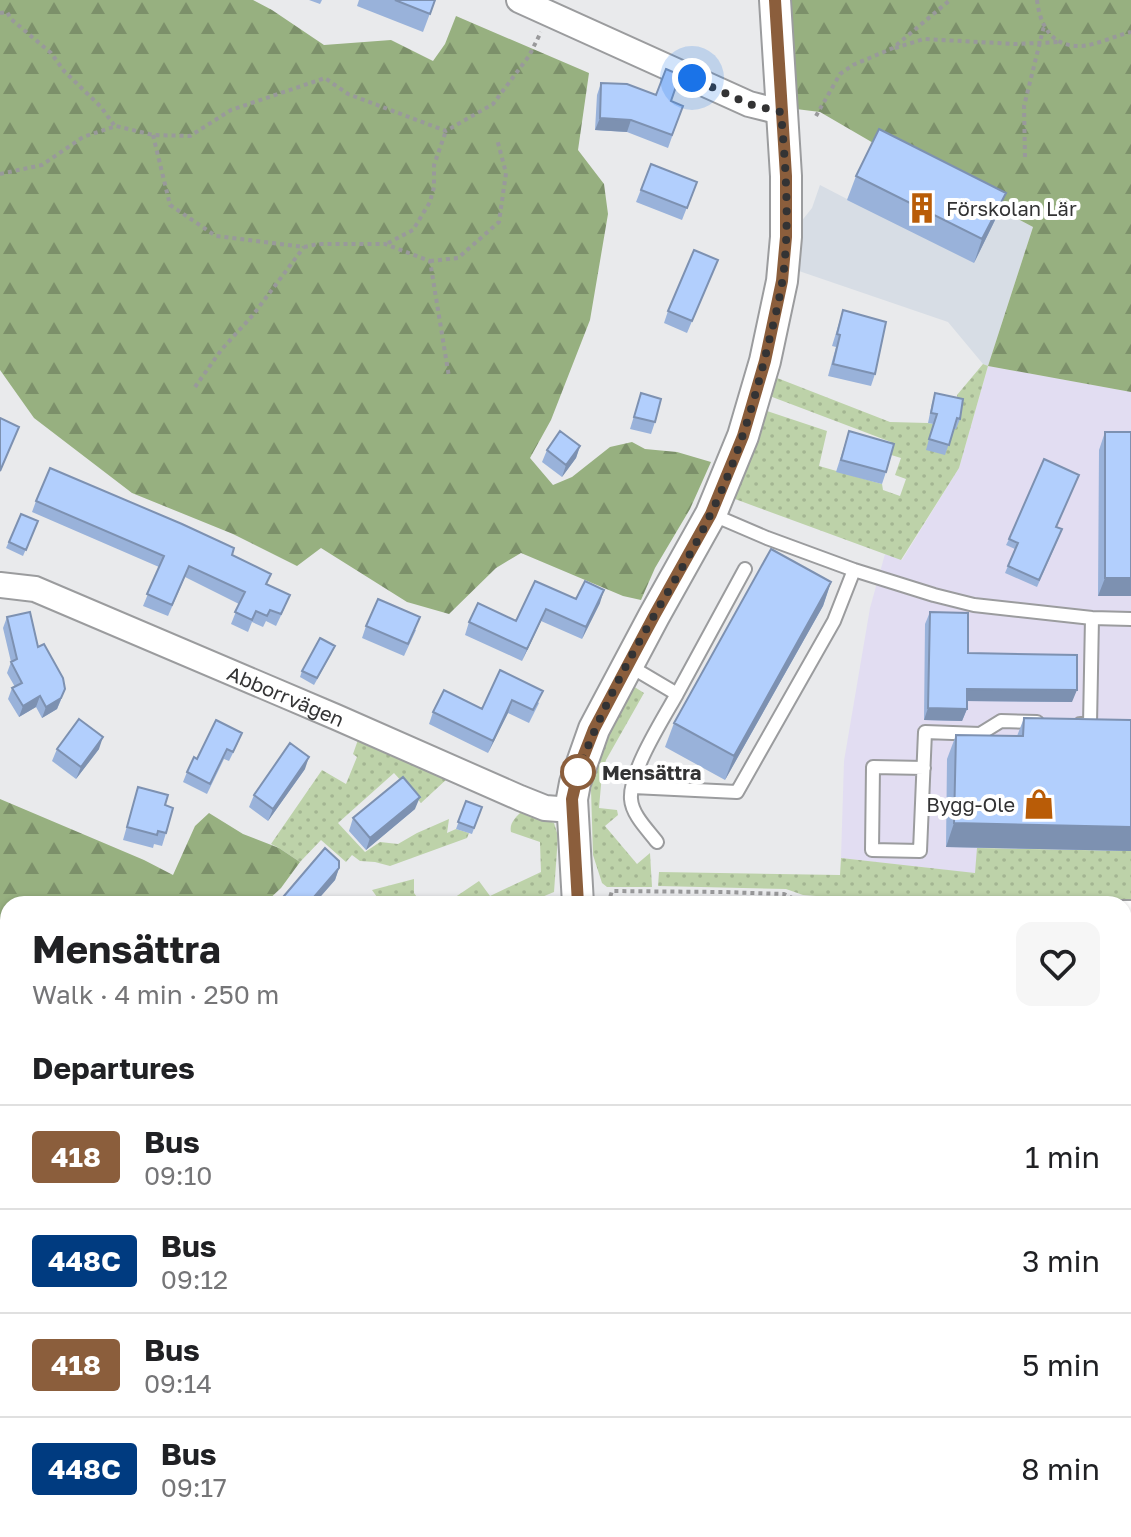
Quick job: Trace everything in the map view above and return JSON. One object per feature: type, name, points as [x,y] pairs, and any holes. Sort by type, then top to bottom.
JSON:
[{"type":"street","points":[[519,0],[749,104],[781,112]]},
{"type":"street","points":[[577,896],[572,810],[575,783],[586,748],[711,514],[743,436],[776,315],[785,260],[787,213],[775,0]]},
{"type":"street","name":"Abborrvägen","points":[[0,585],[35,589],[520,798],[545,808],[572,810]]},
{"type":"lane","points":[[711,514],[854,570],[934,595],[974,605],[1092,618],[1131,619]]},
{"type":"lane","points":[[657,842],[638,819],[631,800],[640,761],[745,569]]},
{"type":"lane","points":[[633,787],[737,792],[834,621],[854,570]]},
{"type":"lane","points":[[1060,723],[1090,724],[1092,618]]},
{"type":"lane","points":[[628,665],[677,694]]},
{"type":"lane","points":[[924,768],[873,767],[872,850],[920,851],[924,768],[925,732],[980,734],[1001,721],[1046,722]]},
{"type":"path","points":[[893,48],[950,0]]},
{"type":"path","points":[[1037,0],[1047,33],[1060,42]]},
{"type":"path","points":[[0,13],[7,12],[51,53],[64,71],[101,107],[114,126],[153,135],[190,136],[231,110],[325,78],[348,94],[446,131]]},
{"type":"path","points":[[153,135],[170,205],[216,236],[304,247],[395,241],[413,230],[430,202],[434,165],[446,131],[493,104],[529,56],[549,15]]},
{"type":"path","points":[[1025,157],[1024,106],[1044,26]]},
{"type":"path","points":[[816,116],[840,74],[893,48],[924,39],[990,43],[1060,42],[1082,47],[1131,32]]},
{"type":"path","points":[[0,174],[42,165],[83,137],[116,126]]},
{"type":"path","points":[[385,244],[430,261],[458,258],[499,222],[506,173],[497,139]]},
{"type":"path","points":[[195,387],[304,247]]},
{"type":"path","points":[[430,261],[449,377]]},
{"type":"path","points":[[610,896],[612,891],[788,896]]},
{"type":"shaded area","points":[[875,144],[1033,227],[988,366],[948,322],[796,270],[800,223],[812,208],[820,185],[847,199]]},
{"type":"shaded area","points":[[988,366],[1131,392],[1131,879],[998,876],[841,858],[844,761],[870,608],[885,554],[902,560],[959,468]]},
{"type":"green space","points":[[0,0],[253,0],[324,45],[391,40],[433,61],[445,44],[456,16],[589,73],[578,150],[604,184],[608,214],[590,320],[551,420],[530,458],[553,485],[572,477],[610,447],[632,442],[645,449],[677,452],[711,462],[690,509],[655,568],[641,600],[623,596],[521,553],[496,568],[449,614],[407,602],[321,548],[297,566],[233,534],[132,493],[34,418],[0,370]]},
{"type":"green space","points":[[785,0],[1131,0],[1131,392],[988,366],[1033,227],[820,112],[796,109]]},
{"type":"green space","points":[[983,364],[988,366],[959,468],[901,560],[735,499],[764,410],[827,431],[819,466],[882,484],[883,490],[900,496],[906,479],[895,475],[901,458],[888,454],[891,442],[767,395],[772,376],[890,422],[928,423],[955,429],[960,409],[957,395]]},
{"type":"green space","points":[[633,686],[644,693],[606,760],[599,808],[617,810],[618,815],[605,826],[637,864],[650,853],[652,887],[607,887],[602,883],[593,855],[591,790],[600,747]]},
{"type":"green space","points":[[359,737],[448,778],[421,803],[394,773],[338,823],[365,852],[380,842],[398,844],[449,819],[447,833],[456,829],[469,833],[467,838],[390,866],[360,861],[352,855],[346,862],[321,840],[300,862],[271,844],[322,770],[346,784],[357,757],[353,754]]},
{"type":"green space","points":[[0,799],[173,875],[195,826],[209,813],[300,862],[272,896],[0,896]]},
{"type":"green space","points":[[522,811],[554,823],[558,836],[554,892],[544,896],[490,896],[541,872],[540,842],[511,832],[515,818]]},
{"type":"green space","points":[[977,848],[1131,851],[1131,896],[816,896],[786,889],[658,886],[659,872],[840,875],[841,858],[975,873]]},
{"type":"green space","points":[[414,879],[416,896],[376,896],[372,890]]},
{"type":"green space","points":[[479,881],[490,896],[457,896]]},
{"type":"building","points":[[395,0],[435,0],[430,14]]},
{"type":"building","points":[[666,69],[680,75],[671,101],[683,106],[672,135],[631,120],[600,118],[601,83],[627,84],[656,95]]},
{"type":"building","points":[[879,129],[1006,193],[982,239],[856,176]]},
{"type":"building","points":[[651,164],[697,182],[687,208],[641,190]]},
{"type":"building","points":[[694,250],[718,260],[692,321],[668,311]]},
{"type":"building","points":[[843,310],[886,322],[875,374],[833,364]]},
{"type":"building","points":[[641,393],[661,399],[655,422],[634,417]]},
{"type":"building","points":[[935,393],[963,399],[960,419],[957,418],[949,445],[929,439],[937,414],[931,413]]},
{"type":"building","points":[[0,418],[19,427],[0,471]]},
{"type":"building","points":[[560,431],[580,446],[566,465],[547,450]]},
{"type":"building","points":[[849,431],[894,444],[886,472],[841,460]]},
{"type":"building","points":[[1105,432],[1131,432],[1131,578],[1105,578]]},
{"type":"building","points":[[1044,459],[1079,475],[1056,527],[1062,529],[1039,580],[1008,566],[1018,543],[1009,539]]},
{"type":"building","points":[[50,468],[234,548],[232,555],[271,574],[266,584],[290,595],[281,614],[270,610],[267,616],[256,611],[252,620],[235,612],[245,592],[189,566],[172,605],[147,594],[164,556],[36,501]]},
{"type":"building","points":[[21,514],[38,521],[26,550],[9,542]]},
{"type":"building","points":[[771,549],[831,582],[734,756],[674,723]]},
{"type":"building","points":[[535,581],[576,599],[585,581],[604,590],[586,627],[546,609],[527,649],[469,622],[478,603],[516,621]]},
{"type":"building","points":[[378,599],[420,617],[408,644],[366,626]]},
{"type":"building","points":[[30,612],[38,647],[44,644],[63,678],[65,689],[61,698],[46,707],[40,696],[23,706],[12,688],[22,683],[11,662],[17,659],[7,617]]},
{"type":"building","points":[[930,612],[968,613],[968,653],[1077,655],[1077,690],[967,689],[967,709],[928,708]]},
{"type":"building","points":[[320,638],[335,646],[317,678],[302,671]]},
{"type":"building","points":[[500,670],[543,691],[533,710],[512,700],[493,741],[433,712],[444,690],[482,709]]},
{"type":"building","name":"Bygg-Ole","points":[[1024,718],[1131,720],[1131,827],[954,823],[956,735],[1023,736]]},
{"type":"building","points":[[79,719],[103,737],[81,767],[57,749]]},
{"type":"building","points":[[216,720],[242,733],[233,752],[227,749],[210,784],[187,772],[194,757],[197,759]]},
{"type":"building","points":[[290,743],[309,757],[273,809],[254,795]]},
{"type":"building","points":[[403,777],[420,797],[370,838],[353,818]]},
{"type":"building","points":[[138,787],[168,795],[165,805],[173,808],[166,833],[158,831],[157,835],[127,827]]},
{"type":"building","points":[[466,801],[482,807],[474,828],[458,822]]},
{"type":"building","points":[[325,848],[339,861],[339,868],[315,896],[284,896]]},
{"type":"bus line","name":"418","points":[[578,896],[572,799],[586,748],[722,489],[743,436],[776,315],[785,260],[787,213],[775,0]]},
{"type":"place","name":"Förskolan Lär","points":[[922,208]]},
{"type":"place","name":"Mensättra","points":[[578,772]]},
{"type":"place","name":"Bygg-Ole","points":[[1039,804]]},
{"type":"route","points":[[578,772],[594,729],[722,489],[755,396],[782,281],[787,213],[781,112],[749,104],[692,78]]}]
